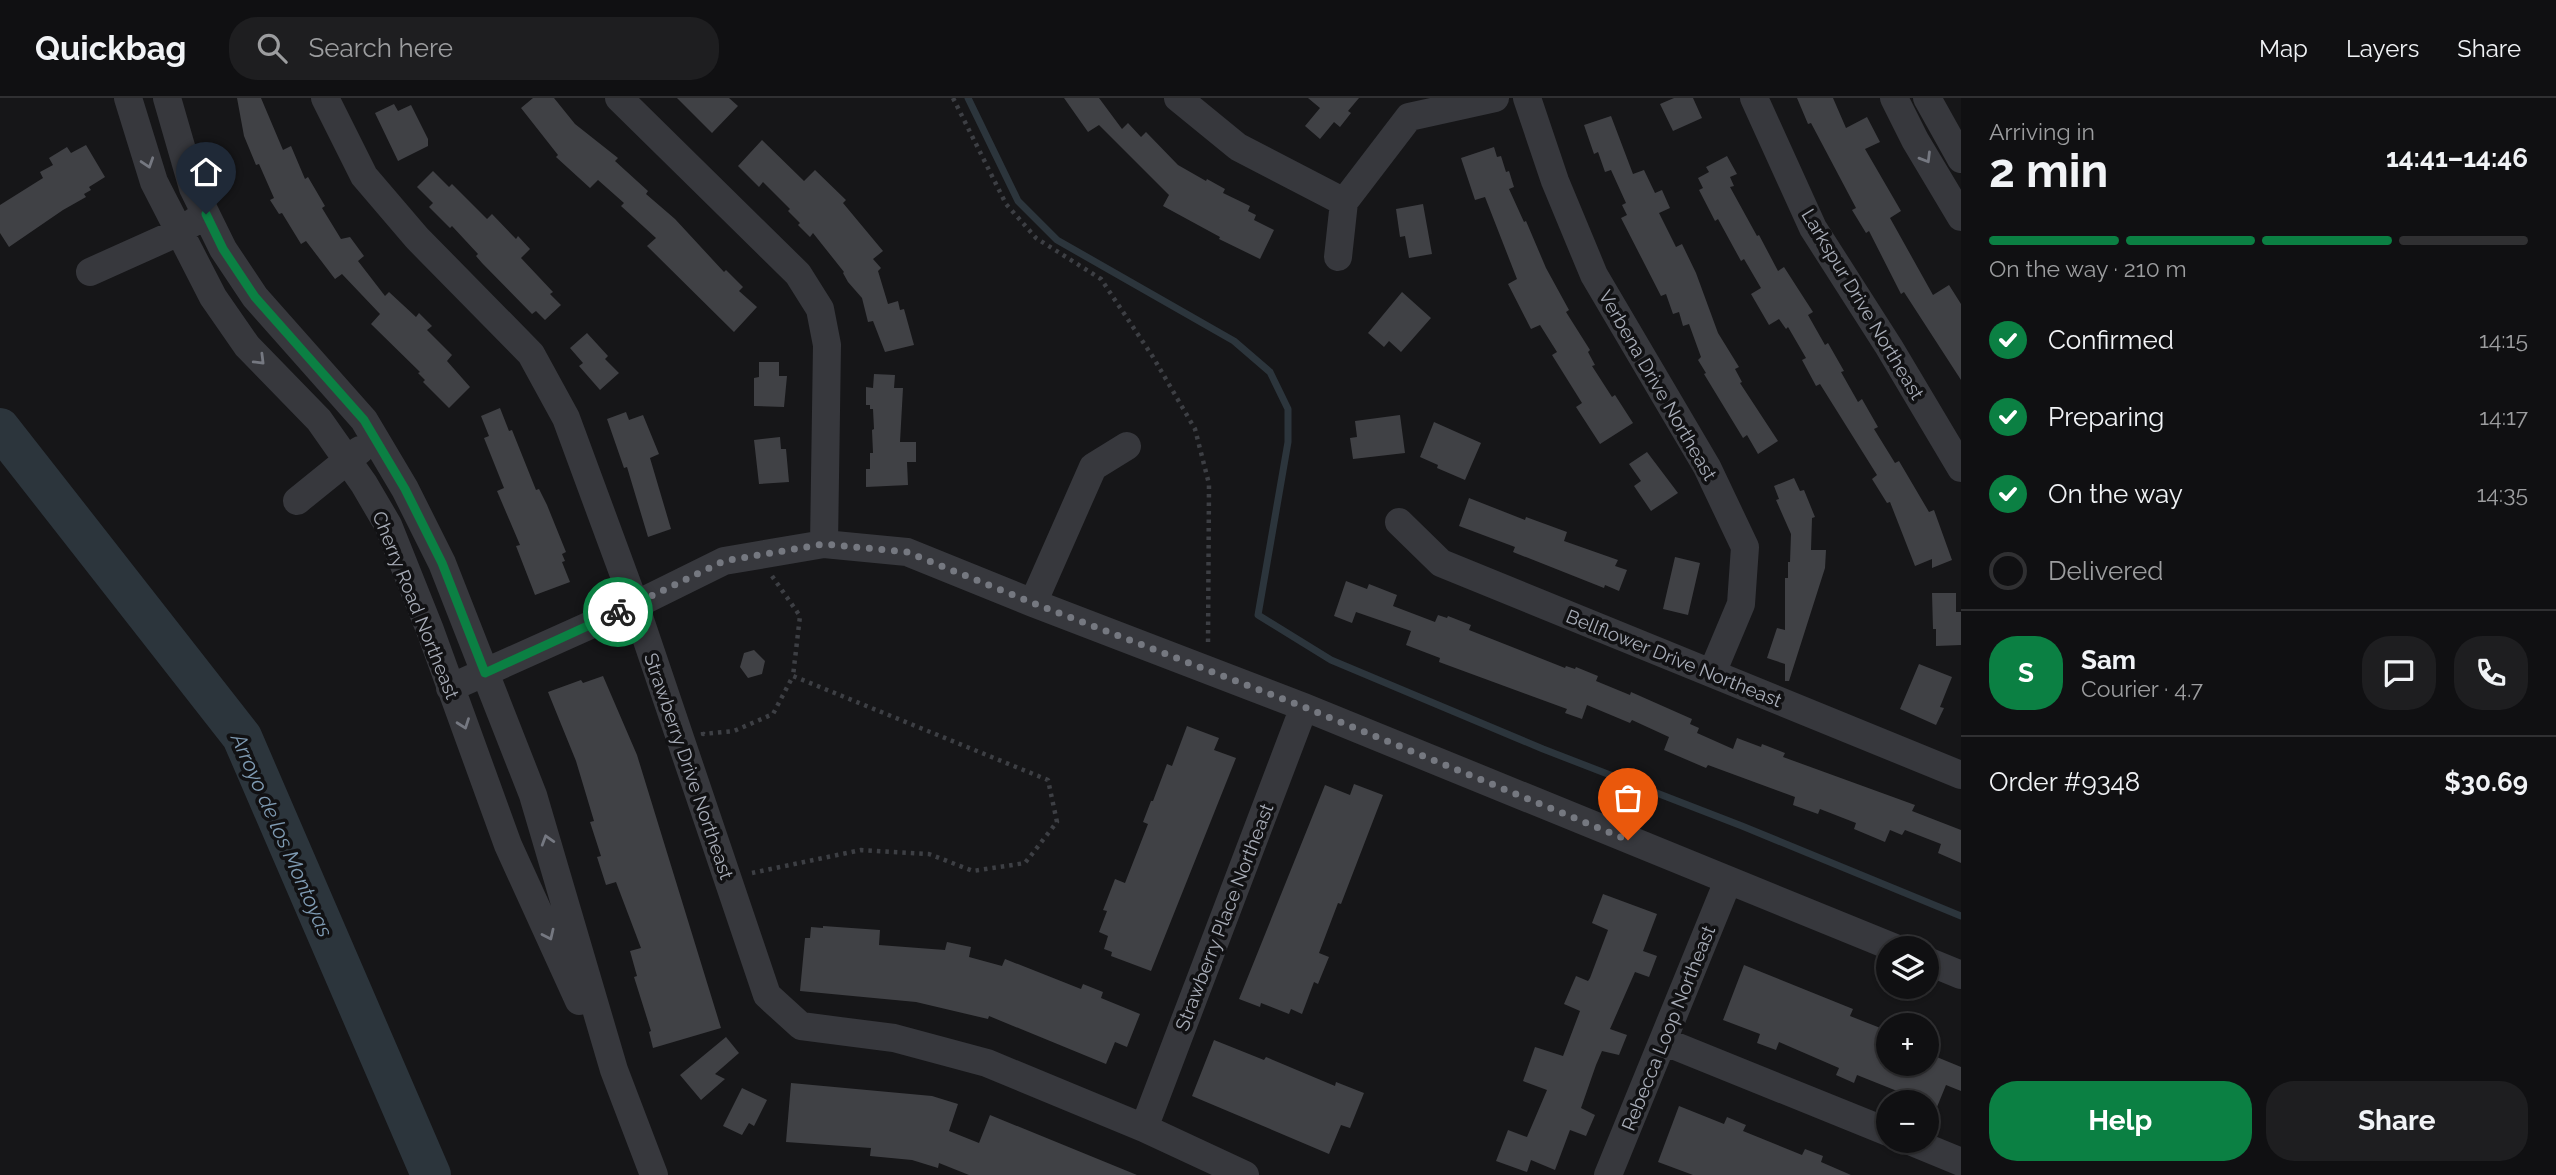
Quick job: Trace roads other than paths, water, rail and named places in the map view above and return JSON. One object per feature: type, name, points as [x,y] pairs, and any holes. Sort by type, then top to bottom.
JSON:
[{"type":"street","name":"Cherry Road Northeast","points":[[128,98],[154,182],[212,297],[247,346],[319,419],[388,525],[508,845],[586,1019],[614,1070]]},
{"type":"street","name":"Cherry Road Northeast","points":[[167,98],[193,188],[223,249],[255,297],[364,420],[405,489],[442,563],[533,795],[614,1070],[654,1175]]},
{"type":"street","name":"Strawberry Drive Northeast","points":[[325,98],[364,176],[416,238],[531,354],[566,418],[635,605],[766,995],[802,1026],[894,1038],[987,1063],[1144,1128],[1245,1175]]},
{"type":"street","points":[[619,98],[798,274],[820,309],[827,345],[824,544]]},
{"type":"street","points":[[1178,98],[1238,148],[1344,202]]},
{"type":"street","points":[[1338,257],[1344,202],[1409,117],[1495,98]]},
{"type":"street","name":"Verbena Drive Northeast","points":[[1527,98],[1555,181],[1594,275],[1707,467],[1745,547],[1741,604],[1712,673]]},
{"type":"street","name":"Larkspur Drive Northeast","points":[[1754,98],[1813,228],[1889,347],[1961,468]]},
{"type":"street","points":[[1894,98],[1915,140],[1961,217]]},
{"type":"street","points":[[1927,98],[1961,159]]},
{"type":"street","points":[[90,272],[178,232],[206,214]]},
{"type":"street","points":[[297,501],[374,438]]},
{"type":"street","points":[[1033,603],[1093,467],[1126,446]]},
{"type":"street","name":"Bellflower Drive Northeast","points":[[1399,522],[1441,563],[1961,775]]},
{"type":"street","points":[[450,688],[635,605],[724,561],[824,544],[907,552],[1304,707],[1876,940]]},
{"type":"street","name":"Strawberry Place Northeast","points":[[1144,1128],[1304,707]]},
{"type":"street","name":"Rebecca Loop Northeast","points":[[1608,1175],[1728,881]]},
{"type":"street","points":[[1939,966],[1961,975]]},
{"type":"street","points":[[1663,1041],[1876,1127]]},
{"type":"street","points":[[1939,1153],[1961,1162]]},
{"type":"waterway","points":[[968,98],[1018,201],[1057,240],[1234,341],[1270,372],[1288,409],[1288,442],[1258,615],[1331,660],[1543,749],[1742,826],[1961,916]]},
{"type":"waterway","name":"Arroyo de los Montoyas","points":[[0,428],[242,737],[431,1175]]}]
